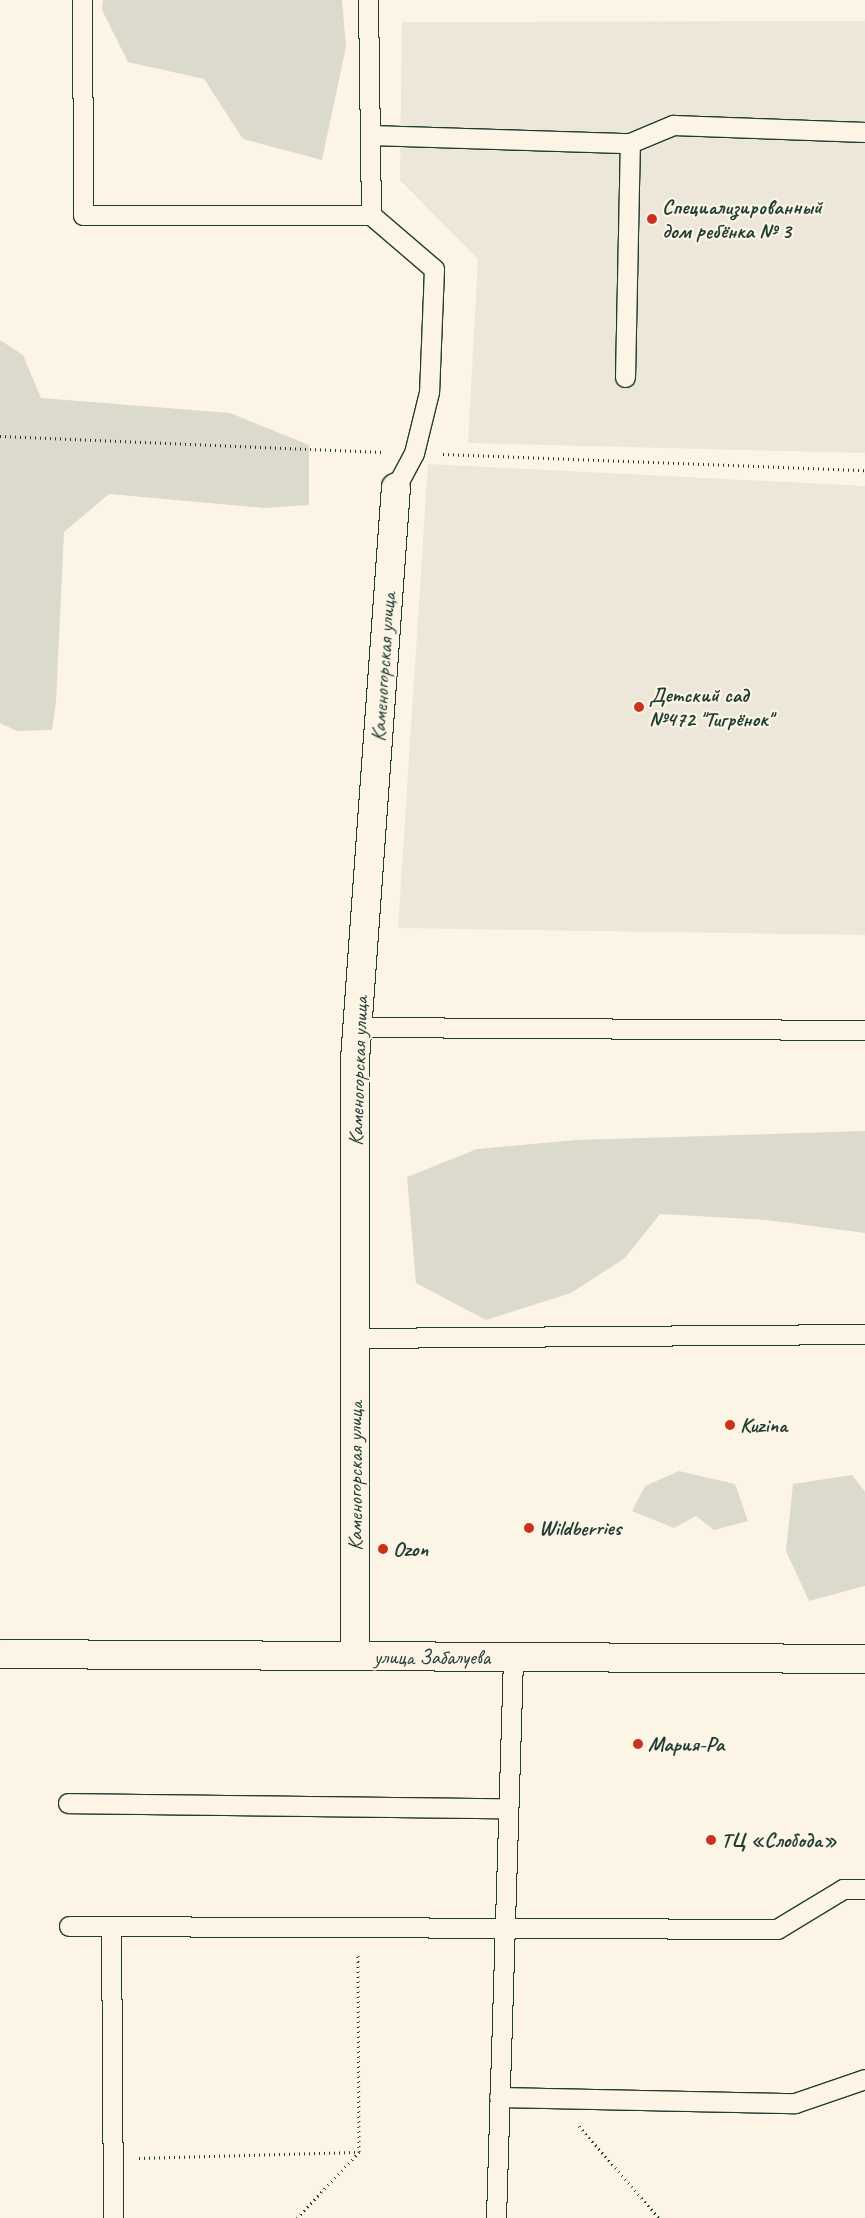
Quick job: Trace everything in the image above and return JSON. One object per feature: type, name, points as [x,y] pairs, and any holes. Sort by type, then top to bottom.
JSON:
[{"type":"street","name":"Каменогорская улица","points":[[355,1656],[355,1338],[358,1027],[396,487]]},
{"type":"street","name":"улица Забалуева","points":[[0,1654],[865,1659]]},
{"type":"lane","points":[[82,0],[83,215],[371,215],[434,269],[428,392],[414,453],[396,487]]},
{"type":"lane","points":[[368,0],[371,215]]},
{"type":"lane","points":[[370,135],[630,143],[672,125],[865,132]]},
{"type":"lane","points":[[625,377],[630,143]]},
{"type":"lane","points":[[358,1027],[865,1030]]},
{"type":"lane","points":[[355,1338],[865,1334]]},
{"type":"lane","points":[[496,2218],[513,1657]]},
{"type":"lane","points":[[68,1803],[508,1808]]},
{"type":"lane","points":[[69,1926],[777,1930],[843,1890],[865,1890]]},
{"type":"lane","points":[[111,1926],[113,2218]]},
{"type":"lane","points":[[499,2097],[795,2103],[865,2079]]},
{"type":"path","points":[[297,2218],[359,2152],[358,1927]]},
{"type":"path","points":[[554,2098],[659,2218]]},
{"type":"path","points":[[112,2159],[359,2152]]},
{"type":"shaded area","points":[[103,0],[342,0],[346,47],[322,160],[243,139],[204,79],[128,62],[102,10]]},
{"type":"shaded area","name":"Специализированный дом ребёнка № 3","points":[[865,21],[865,453],[468,443],[478,259],[400,180],[402,22]]},
{"type":"shaded area","points":[[0,340],[23,355],[41,398],[230,413],[309,445],[309,505],[265,508],[109,494],[64,532],[56,702],[52,730],[17,731],[0,723]]},
{"type":"shaded area","name":"Детский сад №472 \"Тигрёнок\"","points":[[428,464],[865,486],[865,935],[398,928]]},
{"type":"shaded area","points":[[865,1131],[865,1233],[767,1220],[660,1214],[625,1258],[571,1293],[486,1320],[416,1283],[407,1177],[477,1149],[576,1140]]},
{"type":"shaded area","points":[[679,1471],[735,1484],[748,1521],[714,1530],[696,1516],[674,1528],[632,1511],[645,1486]]},
{"type":"shaded area","points":[[852,1475],[865,1492],[865,1586],[809,1601],[786,1551],[793,1484]]},
{"type":"place","name":"Специализированный дом ребёнка № 3","points":[[652,219]]},
{"type":"place","name":"Детский сад №472 \"Тигрёнок\"","points":[[639,707]]},
{"type":"place","name":"Kuzina","points":[[730,1425]]},
{"type":"place","name":"Wildberries","points":[[529,1528]]},
{"type":"place","name":"Ozon","points":[[383,1549]]},
{"type":"place","name":"Мария-Ра","points":[[638,1744]]},
{"type":"place","name":"ТЦ «Слобода»","points":[[711,1840]]}]
